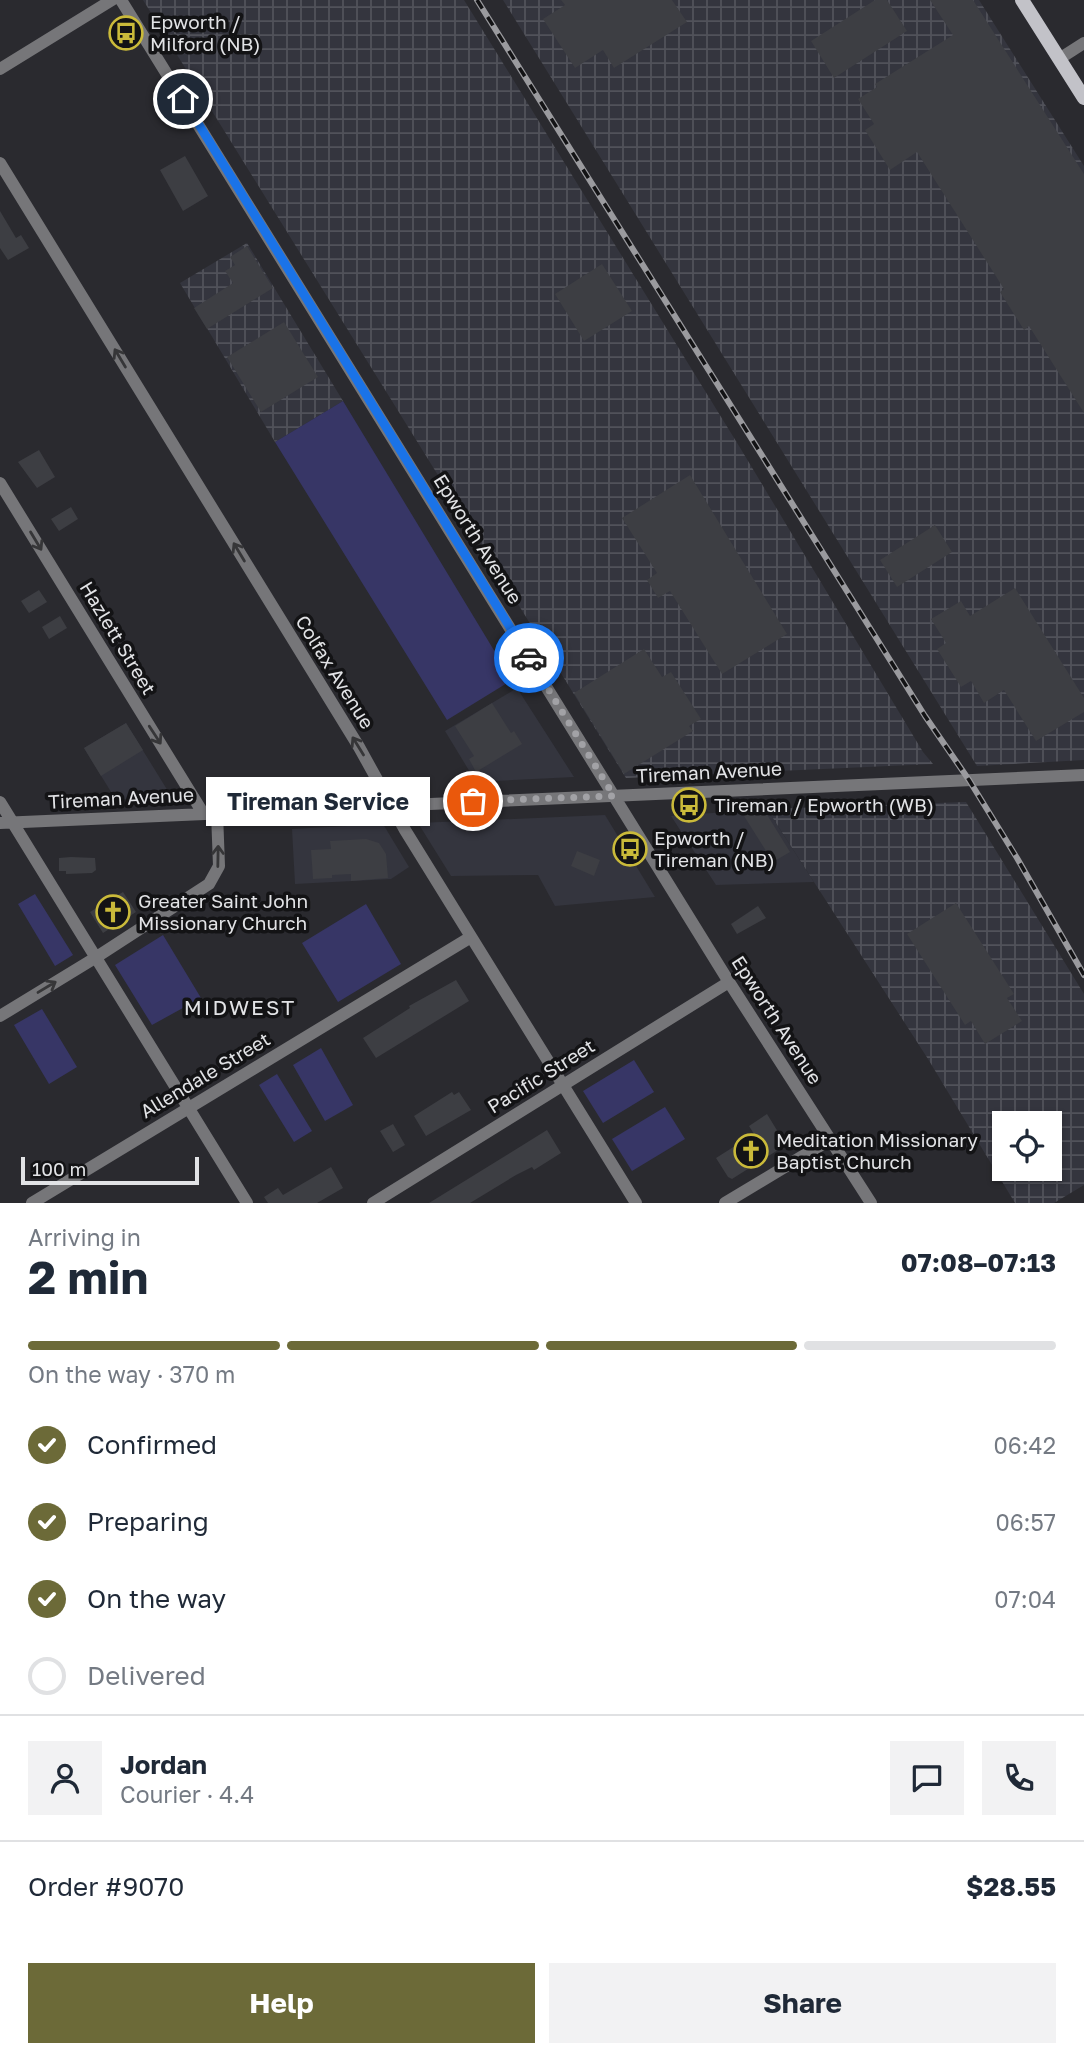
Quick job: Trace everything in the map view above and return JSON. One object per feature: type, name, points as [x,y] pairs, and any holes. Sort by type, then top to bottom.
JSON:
[{"type":"main road","points":[[1022,0],[1084,98]]},
{"type":"street","points":[[0,69],[112,0]]},
{"type":"street","name":"Epworth Avenue","points":[[121,0],[729,982],[871,1203]]},
{"type":"street","points":[[1059,59],[1084,43]]},
{"type":"street","name":"Colfax Avenue","points":[[0,163],[636,1203]]},
{"type":"street","name":"Hazlett Street","points":[[0,483],[210,813]]},
{"type":"street","name":"Tireman Avenue","points":[[6,822],[1084,775]]},
{"type":"street","points":[[0,802],[6,822],[95,958],[247,1203]]},
{"type":"street","points":[[0,1016],[209,884],[219,866],[210,813]]},
{"type":"street","name":"Allendale Street","points":[[32,1203],[471,937]]},
{"type":"street","name":"Pacific Street","points":[[373,1203],[729,982]]},
{"type":"street","points":[[724,1203],[831,1139]]},
{"type":"shaded area","points":[[143,0],[464,0],[739,446],[923,752],[933,764],[626,778]]},
{"type":"shaded area","points":[[503,0],[979,0],[1084,166],[1084,760],[977,766]]},
{"type":"shaded area","points":[[247,243],[343,401],[275,442],[180,283]]},
{"type":"shaded area","points":[[343,401],[512,680],[447,720],[275,442]]},
{"type":"shaded area","points":[[517,688],[574,777],[476,782],[445,731]]},
{"type":"shaded area","points":[[126,723],[171,796],[116,800],[84,748]]},
{"type":"shaded area","points":[[966,802],[1084,994],[1084,1185],[1054,1203],[1015,1203],[1002,1181],[1062,1181],[1062,1111],[992,1111],[992,1165],[928,1059],[767,809]]},
{"type":"shaded area","points":[[767,809],[814,882],[716,885],[671,816]]},
{"type":"shaded area","points":[[605,815],[655,897],[555,906],[538,875],[451,876],[418,823]]},
{"type":"shaded area","points":[[383,824],[409,867],[391,879],[295,884],[292,829]]},
{"type":"shaded area","points":[[35,894],[73,955],[55,966],[18,904]]},
{"type":"shaded area","points":[[366,904],[401,964],[338,1002],[302,943]]},
{"type":"shaded area","points":[[163,935],[201,998],[152,1025],[115,965]]},
{"type":"shaded area","points":[[42,1009],[77,1067],[49,1084],[14,1025]]},
{"type":"shaded area","points":[[321,1048],[353,1105],[325,1121],[293,1065]]},
{"type":"shaded area","points":[[634,1060],[654,1092],[603,1123],[583,1091]]},
{"type":"shaded area","points":[[277,1074],[312,1131],[294,1142],[259,1085]]},
{"type":"shaded area","points":[[665,1107],[685,1139],[632,1171],[612,1139]]},
{"type":"building","points":[[561,0],[672,0],[687,22],[614,68],[603,50],[575,68],[543,19],[565,5]]},
{"type":"building","points":[[875,0],[887,0],[907,31],[834,78],[811,41]]},
{"type":"building","points":[[930,0],[973,0],[1084,174],[1084,413],[1029,326],[1024,330],[1000,292],[1004,289],[917,152],[890,170],[865,130],[874,124],[858,99],[877,87],[875,84],[953,35]]},
{"type":"building","points":[[185,156],[208,196],[183,211],[160,170]]},
{"type":"building","points":[[0,211],[16,238],[21,235],[29,248],[8,260],[0,248]]},
{"type":"building","points":[[247,246],[273,288],[207,329],[194,308],[233,283],[225,271],[235,265],[230,257]]},
{"type":"building","points":[[602,264],[632,311],[584,341],[555,294]]},
{"type":"building","points":[[284,322],[318,377],[261,412],[227,357]]},
{"type":"building","points":[[39,450],[55,477],[37,488],[18,462]]},
{"type":"building","points":[[690,475],[787,634],[722,674],[670,591],[658,598],[647,580],[657,573],[622,518]]},
{"type":"building","points":[[71,507],[78,519],[59,531],[51,519]]},
{"type":"building","points":[[935,525],[952,552],[897,587],[880,560]]},
{"type":"building","points":[[1015,588],[1084,698],[1084,712],[1036,741],[1004,690],[984,703],[971,681],[961,687],[937,649],[946,643],[931,619],[961,601],[970,616]]},
{"type":"building","points":[[39,590],[47,602],[29,613],[21,601]]},
{"type":"building","points":[[60,616],[67,628],[49,639],[42,627]]},
{"type":"building","points":[[644,649],[662,677],[671,672],[701,719],[689,726],[693,731],[624,774],[574,693]]},
{"type":"building","points":[[492,703],[511,733],[514,731],[522,744],[476,772],[469,759],[474,756],[455,726]]},
{"type":"building","points":[[126,723],[143,750],[101,776],[84,748]]},
{"type":"building","points":[[761,805],[790,852],[773,862],[744,816]]},
{"type":"building","points":[[366,839],[379,843],[386,854],[388,878],[351,881],[351,874],[313,879],[311,850],[331,849],[330,841]]},
{"type":"building","points":[[577,851],[600,860],[594,876],[571,866]]},
{"type":"building","points":[[59,858],[95,858],[96,870],[92,873],[66,874],[66,871],[59,871]]},
{"type":"building","name":"Greater Saint John Missionary Church","points":[[123,892],[136,912],[103,933],[90,912]]},
{"type":"building","points":[[956,903],[1014,994],[1007,998],[1022,1021],[985,1044],[971,1021],[965,1025],[907,934]]},
{"type":"building","points":[[758,906],[766,918],[737,934],[731,924]]},
{"type":"building","points":[[456,980],[469,1001],[376,1058],[363,1038],[410,1008],[409,1006]]},
{"type":"building","points":[[452,1092],[454,1095],[459,1092],[471,1110],[426,1136],[414,1116]]},
{"type":"building","name":"Meditation Missionary Baptist Church","points":[[767,1114],[786,1145],[732,1179],[728,1177],[716,1158],[754,1134],[749,1126]]},
{"type":"building","points":[[393,1124],[405,1145],[393,1152],[380,1131]]},
{"type":"building","points":[[547,1130],[561,1153],[534,1170],[532,1167],[516,1175],[470,1203],[429,1203]]},
{"type":"building","points":[[331,1167],[343,1188],[317,1203],[268,1203],[264,1197],[278,1188],[283,1195]]},
{"type":"railway","points":[[477,0],[925,716],[969,780],[1084,975]]},
{"type":"way so far","points":[[473,801],[614,796],[529,658]]},
{"type":"place","name":"Epworth / Milford (NB)","points":[[126,33]]},
{"type":"place","name":"Tireman Service","points":[[473,801]]},
{"type":"place","name":"Tireman / Epworth (WB)","points":[[689,805]]},
{"type":"place","name":"Epworth / Tireman (NB)","points":[[630,849]]},
{"type":"place","name":"Greater Saint John Missionary Church","points":[[113,912]]},
{"type":"place","name":"Meditation Missionary Baptist Church","points":[[751,1151]]},
{"type":"district","name":"MIDWEST","points":[[240,1008]]},
{"type":"route","points":[[183,99],[529,658]]}]
